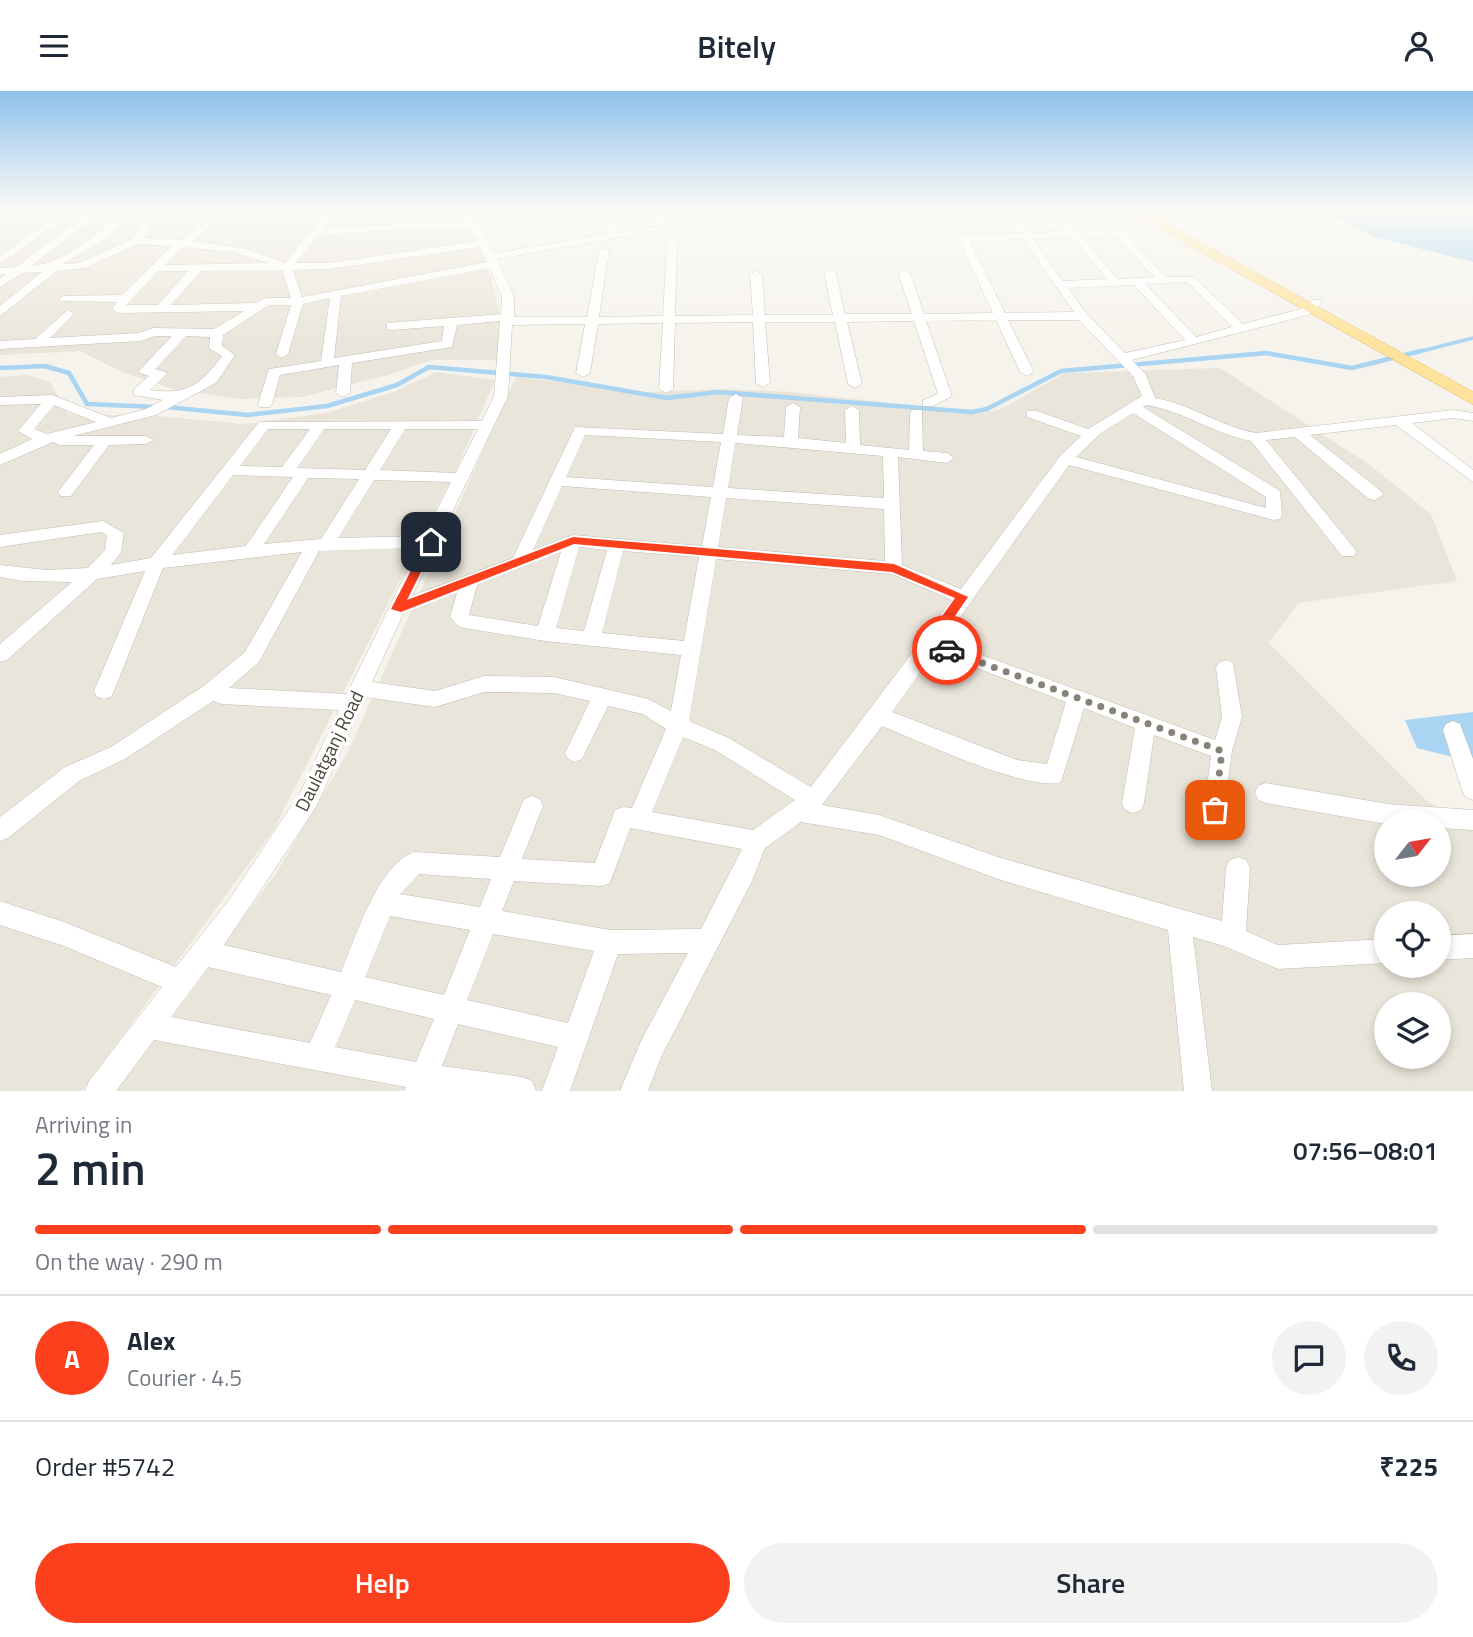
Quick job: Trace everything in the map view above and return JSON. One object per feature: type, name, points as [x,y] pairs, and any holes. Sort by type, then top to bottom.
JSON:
[{"type":"main road","points":[[1218,255],[1314,305]]},
{"type":"main road","points":[[1226,255],[1419,364],[1473,390]]},
{"type":"main road","points":[[1419,364],[1473,399]]},
{"type":"street","points":[[0,284],[40,255]]},
{"type":"street","points":[[0,312],[52,268],[73,255]]},
{"type":"street","points":[[0,271],[81,265],[105,255]]},
{"type":"street","points":[[171,255],[125,298],[118,309],[258,307]]},
{"type":"street","points":[[258,255],[287,268],[298,301],[282,353]]},
{"type":"street","points":[[287,268],[298,255]]},
{"type":"street","points":[[155,268],[329,266],[405,255]]},
{"type":"street","name":"Daulatganj Road","points":[[99,1091],[237,908],[308,800],[501,396],[508,297],[488,255]]},
{"type":"street","points":[[0,345],[141,337],[153,332],[217,333],[266,302],[298,301],[336,294],[520,255]]},
{"type":"street","points":[[583,373],[603,255]]},
{"type":"street","points":[[666,389],[672,255]]},
{"type":"street","points":[[970,255],[1027,372]]},
{"type":"street","points":[[634,1091],[650,1050],[744,873],[756,841],[806,805],[827,785],[1065,459],[1091,435],[1149,397],[1129,364],[1082,316],[1039,255]]},
{"type":"street","points":[[1092,255],[1115,282]]},
{"type":"street","points":[[1140,255],[1163,279]]},
{"type":"street","points":[[160,310],[197,268]]},
{"type":"street","points":[[830,273],[855,384]]},
{"type":"street","points":[[904,273],[945,396],[922,408],[916,454]]},
{"type":"street","points":[[756,274],[763,383]]},
{"type":"street","points":[[1060,285],[1190,279],[1240,328]]},
{"type":"street","points":[[1136,281],[1194,342]]},
{"type":"street","points":[[327,363],[336,294]]},
{"type":"street","points":[[65,299],[125,298]]},
{"type":"street","points":[[1129,364],[1240,328],[1291,316],[1314,305]]},
{"type":"street","points":[[39,342],[68,314]]},
{"type":"street","points":[[391,326],[508,319],[1082,316]]},
{"type":"street","points":[[265,404],[274,372],[449,344],[451,322]]},
{"type":"street","points":[[175,399],[139,392],[161,373],[145,372],[183,332]]},
{"type":"street","points":[[0,460],[42,440],[151,412],[211,380],[229,355],[215,348],[217,333]]},
{"type":"street","points":[[343,393],[346,360]]},
{"type":"street","points":[[638,820],[678,726],[736,398]]},
{"type":"street","points":[[0,401],[52,399],[108,422]]},
{"type":"street","points":[[52,399],[25,431],[42,440],[146,440]]},
{"type":"street","points":[[1138,404],[1173,405],[1238,433],[1256,436],[1453,414],[1473,417]]},
{"type":"street","points":[[1065,459],[1274,515],[1275,495],[1138,404]]},
{"type":"street","points":[[790,442],[793,407]]},
{"type":"street","points":[[852,410],[853,447]]},
{"type":"street","points":[[1032,414],[1091,435]]},
{"type":"street","points":[[1400,421],[1473,477]]},
{"type":"street","points":[[0,831],[72,774],[118,753],[212,691],[252,657],[321,544],[401,424]]},
{"type":"street","points":[[104,691],[157,563],[264,425],[487,425]]},
{"type":"street","points":[[286,472],[320,425]]},
{"type":"street","points":[[520,561],[580,430],[790,442],[947,458]]},
{"type":"street","points":[[1300,433],[1375,495]]},
{"type":"street","points":[[1256,436],[1349,552]]},
{"type":"street","points":[[66,492],[104,441]]},
{"type":"street","points":[[890,451],[894,568]]},
{"type":"street","points":[[228,470],[462,478]]},
{"type":"street","points":[[252,550],[303,473]]},
{"type":"street","points":[[557,481],[891,504]]},
{"type":"street","points":[[0,541],[103,526],[116,533],[113,552],[92,575],[0,656]]},
{"type":"street","points":[[397,609],[573,541],[894,568],[962,597]]},
{"type":"street","points":[[545,634],[573,541]]},
{"type":"street","points":[[0,571],[14,575],[92,575],[252,550],[321,544],[431,542]]},
{"type":"street","points":[[591,639],[617,544]]},
{"type":"street","points":[[469,581],[459,617],[464,621],[545,634],[691,649]]},
{"type":"street","points":[[929,643],[1222,751]]},
{"type":"street","points":[[1215,810],[1222,751],[1232,717],[1226,668]]},
{"type":"street","points":[[212,691],[222,696],[356,695],[435,699],[484,684],[554,685],[648,707],[678,726],[722,744],[806,805],[879,825],[998,868],[1233,938],[1278,957],[1374,952]]},
{"type":"street","points":[[575,753],[602,697]]},
{"type":"street","points":[[877,715],[1016,769],[1054,775],[1077,698]]},
{"type":"street","points":[[1133,803],[1146,723]]},
{"type":"street","points":[[1453,730],[1473,790]]},
{"type":"street","points":[[1265,793],[1388,814],[1473,820]]},
{"type":"street","points":[[421,1084],[532,806]]},
{"type":"street","points":[[318,1056],[386,903],[391,886],[414,863],[603,875],[623,817],[756,841]]},
{"type":"street","points":[[1233,938],[1238,868]]},
{"type":"street","points":[[386,903],[610,942],[708,941]]},
{"type":"street","points":[[0,913],[64,934],[181,982]]},
{"type":"street","points":[[1179,921],[1198,1091]]},
{"type":"street","points":[[556,1091],[610,942]]},
{"type":"street","points":[[1451,947],[1473,946]]},
{"type":"street","points":[[203,953],[575,1038]]},
{"type":"street","points":[[148,1026],[318,1056],[421,1084],[522,1091]]},
{"type":"shaded area","points":[[0,255],[482,255],[490,274],[499,312],[498,360],[431,360],[388,375],[302,397],[238,399],[177,390],[124,373],[80,351],[0,355]]},
{"type":"shaded area","points":[[1220,368],[1370,465],[1431,514],[1457,581],[1298,603],[1269,643],[1429,803],[1445,810],[1374,810],[1374,887],[1451,887],[1451,812],[1473,822],[1473,1091],[113,1091],[277,872],[348,752],[516,377],[646,392],[725,389],[790,392],[983,413],[1001,409],[1065,373]]},
{"type":"shaded area","points":[[437,372],[495,380],[459,464],[273,831],[82,1091],[0,1091],[0,377],[28,375],[50,382],[68,414],[157,416],[244,424],[326,413],[394,392]]},
{"type":"water","points":[[1444,255],[1473,255],[1473,262]]},
{"type":"water","points":[[1473,712],[1473,762],[1417,748],[1405,720]]},
{"type":"waterway","points":[[1414,353],[1473,338]]},
{"type":"waterway","points":[[166,407],[248,415],[327,406],[397,385],[429,367],[546,377],[667,398],[718,392],[972,412],[987,409],[1061,371],[1266,353],[1352,368],[1421,351]]},
{"type":"waterway","points":[[0,368],[45,366],[69,373],[87,404],[156,407]]},
{"type":"way so far","points":[[947,650],[1222,751],[1215,810]]},
{"type":"route","points":[[431,542],[397,609],[573,541],[894,568],[962,597],[929,643],[947,650]]}]
